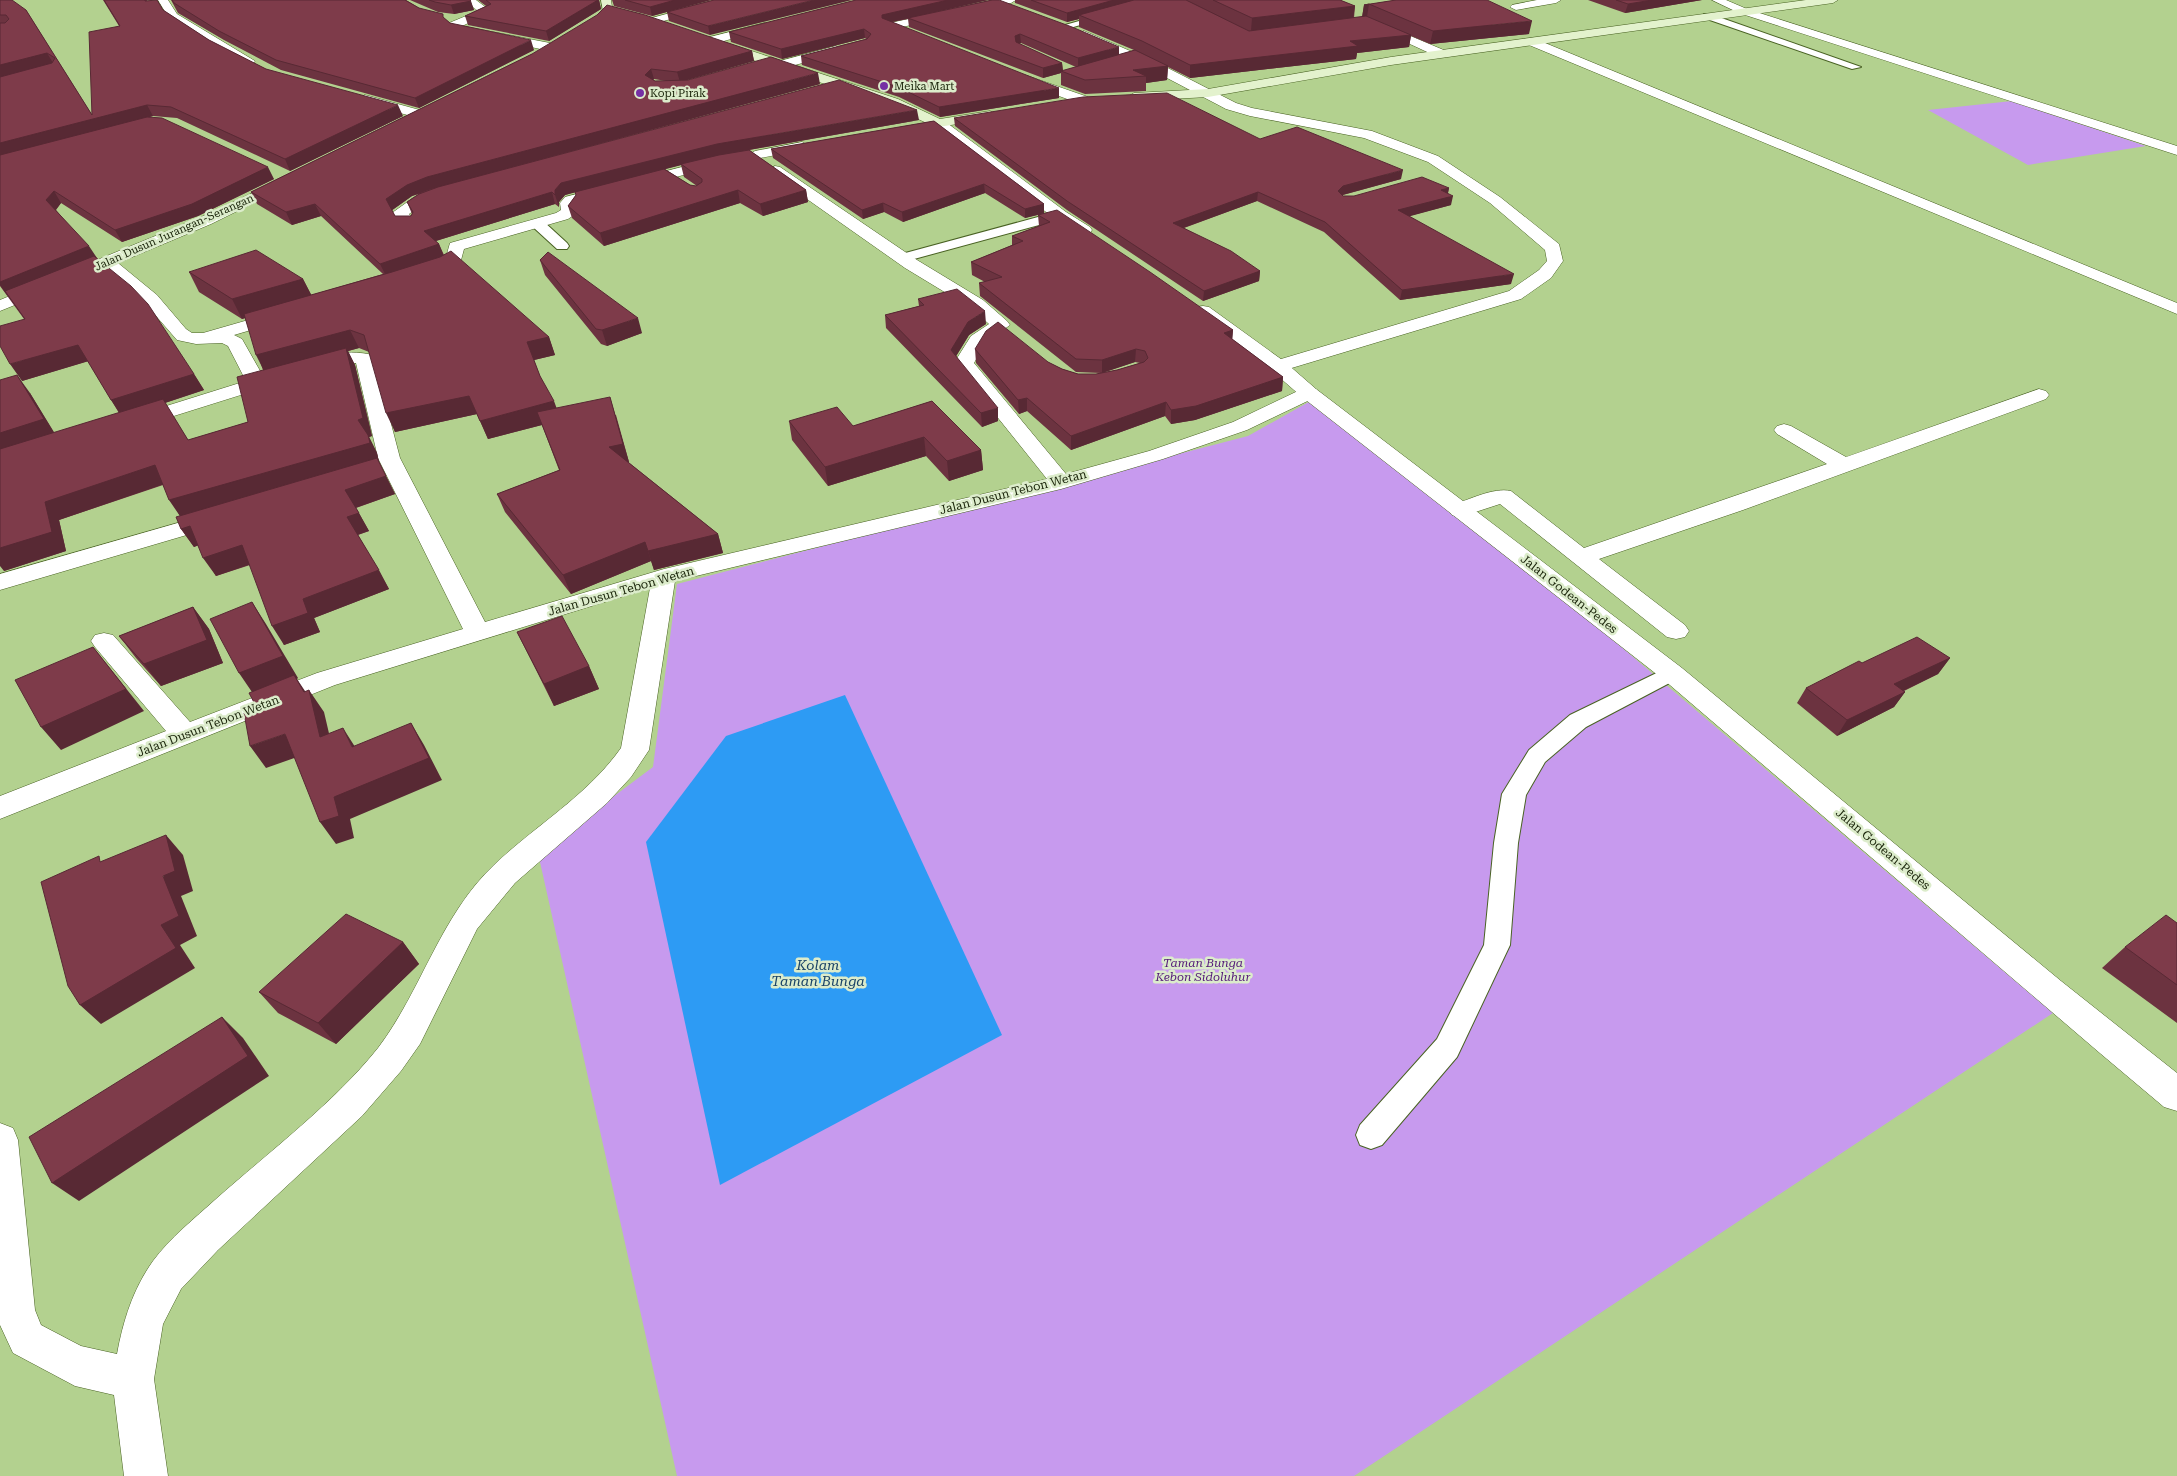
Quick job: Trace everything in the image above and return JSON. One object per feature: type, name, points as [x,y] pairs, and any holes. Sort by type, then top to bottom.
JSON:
[{"type":"main road","points":[[1121,98],[1208,93],[1442,54],[1833,0]]},
{"type":"main road","points":[[606,4],[677,29]]},
{"type":"main road","points":[[706,39],[893,102],[938,123],[1005,112]]},
{"type":"main road","points":[[1054,105],[1087,100]]},
{"type":"street","points":[[163,0],[173,16],[219,45],[260,66]]},
{"type":"street","points":[[468,0],[486,12],[453,25],[458,29],[550,47]]},
{"type":"street","points":[[652,21],[731,0]]},
{"type":"street","points":[[1516,7],[1556,0]]},
{"type":"street","points":[[1717,0],[1743,11],[2177,151]]},
{"type":"street","points":[[595,21],[606,4]]},
{"type":"street","points":[[929,43],[886,24],[1009,4]]},
{"type":"street","points":[[441,17],[460,21]]},
{"type":"street","points":[[706,39],[780,22]]},
{"type":"street","points":[[1360,22],[1375,24],[1442,54]]},
{"type":"street","points":[[1059,26],[1135,58],[1231,106],[1250,112],[1367,134],[1433,159],[1495,200],[1553,248],[1555,261],[1545,274],[1515,295],[1278,366]]},
{"type":"street","points":[[530,60],[564,39]]},
{"type":"street","points":[[1533,42],[2177,309]]},
{"type":"street","points":[[753,68],[844,48]]},
{"type":"street","points":[[1116,64],[1135,58]]},
{"type":"street","points":[[1013,74],[1087,100]]},
{"type":"street","points":[[1041,85],[1060,80]]},
{"type":"street","points":[[812,92],[841,84]]},
{"type":"street","points":[[349,95],[422,115]]},
{"type":"street","points":[[404,123],[438,106]]},
{"type":"street","points":[[910,128],[938,123],[1060,215],[1102,242]]},
{"type":"street","points":[[409,278],[440,268],[454,260],[456,246],[538,224],[568,212],[570,200],[677,179],[720,161],[814,144]]},
{"type":"street","points":[[755,155],[903,258],[977,304],[1009,331],[989,329],[972,345],[964,363],[1061,482]]},
{"type":"street","points":[[1432,176],[1451,171]]},
{"type":"street","name":"Jalan Dusun Jurangan-Serangan","points":[[0,306],[205,221],[295,177],[273,172]]},
{"type":"street","points":[[408,224],[400,213],[406,208],[428,198],[456,189]]},
{"type":"street","points":[[106,262],[154,302],[182,335],[190,338],[210,336],[296,311]]},
{"type":"street","name":"Jalan Godean-Pedes","points":[[1188,300],[1278,366],[1309,393],[1671,673],[1894,858],[2108,1040],[2177,1095]]},
{"type":"street","points":[[210,336],[230,339],[235,343],[257,383]]},
{"type":"street","points":[[114,428],[257,383],[345,358],[359,356],[365,359],[388,458],[383,468],[478,633]]},
{"type":"street","name":"Jalan Dusun Tebon Wetan","points":[[0,808],[326,680],[664,576],[1061,482],[1156,455],[1240,426],[1309,393]]},
{"type":"street","points":[[1581,557],[1844,465],[2039,394]]},
{"type":"street","points":[[1784,430],[1844,465]]},
{"type":"street","points":[[1460,510],[1503,496],[1676,631]]},
{"type":"street","points":[[0,582],[239,512]]},
{"type":"street","points":[[146,1476],[133,1379],[143,1320],[167,1274],[204,1236],[349,1104],[389,1060],[408,1033],[466,920],[504,874],[597,795],[621,770],[635,750],[664,576]]},
{"type":"street","points":[[104,641],[185,735]]},
{"type":"street","points":[[0,1140],[15,1312],[27,1339],[75,1365],[133,1379]]},
{"type":"lane","points":[[1059,26],[1163,0]]},
{"type":"lane","points":[[1707,16],[1856,67]]},
{"type":"lane","points":[[903,258],[1060,215]]},
{"type":"lane","points":[[538,224],[562,246]]},
{"type":"lane","points":[[1371,1135],[1447,1048],[1497,945],[1506,843],[1514,794],[1536,756],[1578,721],[1671,673]]},
{"type":"green space","points":[[2012,101],[2146,146],[2028,165],[1928,110]]},
{"type":"green space","name":"Taman Bunga Kebon Sidoluhur","points":[[1323,394],[2053,1013],[1354,1476],[677,1476],[538,853],[653,767],[677,584],[1248,436]]},
{"type":"water","name":"Kolam Taman Bunga","points":[[845,695],[1002,1035],[720,1185],[646,842],[726,736]]},
{"type":"building","points":[[0,0],[12,0],[26,10],[92,115],[89,32],[120,26],[104,0],[157,0],[163,10],[209,40],[266,69],[398,105],[285,159],[171,107],[147,105],[0,143],[0,77],[52,63],[55,58],[47,53],[0,65],[0,23],[5,23],[9,19],[6,15],[0,15]]},
{"type":"building","points":[[172,0],[405,0],[419,8],[443,14],[443,17],[450,23],[531,40],[415,98],[276,60],[219,31]]},
{"type":"building","points":[[429,0],[470,0],[471,1],[451,5]]},
{"type":"building","points":[[486,0],[598,0],[546,31],[465,16],[491,4]]},
{"type":"building","points":[[625,0],[675,0],[650,7]]},
{"type":"building","points":[[714,0],[814,0],[708,26],[667,12]]},
{"type":"building","points":[[856,0],[948,0],[882,15],[882,18],[1059,88],[939,107],[898,87],[801,56],[867,39],[871,34],[864,29],[781,49],[729,32]]},
{"type":"building","points":[[999,0],[1072,27],[1119,47],[1078,58],[1020,34],[1015,36],[1016,42],[1062,63],[1043,68],[908,18]]},
{"type":"building","points":[[1031,0],[1114,0],[1067,13]]},
{"type":"building","points":[[1134,0],[1186,0],[1249,31],[1366,16],[1411,35],[1350,41],[1358,46],[1190,65],[1142,41],[1079,15]]},
{"type":"building","points":[[1213,0],[1340,0],[1355,6],[1252,18]]},
{"type":"building","points":[[1396,0],[1487,0],[1532,21],[1433,31],[1369,4]]},
{"type":"building","points":[[1616,0],[1652,0],[1628,4]]},
{"type":"building","points":[[607,5],[645,15],[752,51],[677,72],[651,69],[645,75],[655,81],[688,80],[771,57],[818,73],[427,177],[407,185],[386,199],[395,216],[411,216],[413,212],[407,202],[419,194],[438,187],[839,80],[917,110],[717,144],[561,183],[555,190],[555,195],[552,192],[424,231],[439,244],[380,264],[315,204],[286,212],[251,192],[532,54],[597,15]]},
{"type":"building","points":[[1135,50],[1168,66],[1133,70],[1146,76],[1085,80],[1061,71]]},
{"type":"building","points":[[1167,93],[1260,139],[1297,127],[1403,170],[1343,186],[1338,191],[1343,196],[1354,196],[1422,177],[1449,188],[1441,190],[1453,196],[1398,210],[1514,274],[1402,290],[1325,222],[1258,192],[1173,223],[1231,251],[1260,271],[1204,291],[1067,201],[954,118],[1083,97]]},
{"type":"building","points":[[147,117],[162,118],[268,167],[192,204],[115,230],[54,191],[46,200],[89,246],[0,282],[0,155]]},
{"type":"building","points":[[934,121],[1044,204],[1025,209],[984,184],[902,212],[883,203],[862,210],[771,149]]},
{"type":"building","points":[[749,150],[806,190],[760,204],[738,190],[600,233],[568,206],[576,195],[575,192],[664,169],[690,185],[696,186],[702,182],[702,179],[681,164]]},
{"type":"building","points":[[1057,210],[1233,330],[1224,333],[1283,377],[1196,406],[1171,410],[1166,402],[1071,436],[1027,398],[1018,400],[975,349],[986,331],[998,322],[1048,362],[1078,374],[1096,374],[1117,370],[1144,362],[1148,358],[1145,351],[1136,349],[1102,360],[1076,359],[979,283],[1002,277],[971,262],[1023,241],[1012,236],[1050,222],[1038,215]]},
{"type":"building","points":[[256,250],[303,279],[232,299],[189,272]]},
{"type":"building","points":[[451,251],[549,337],[527,342],[540,376],[554,401],[480,421],[469,396],[386,413],[364,335],[350,330],[256,355],[244,314],[392,272],[440,257]]},
{"type":"building","points":[[548,252],[638,318],[602,330],[596,329],[540,260]]},
{"type":"building","points":[[94,256],[131,286],[148,304],[194,374],[111,400],[78,345],[10,364],[0,346],[0,326],[25,319],[5,291]]},
{"type":"building","points":[[957,289],[985,311],[968,322],[951,350],[998,408],[981,413],[885,315],[924,305],[918,299]]},
{"type":"building","points":[[346,348],[363,418],[358,420],[368,435],[370,443],[169,500],[155,465],[45,502],[52,532],[0,548],[0,449],[163,399],[188,440],[248,422],[237,377]]},
{"type":"building","points":[[17,375],[44,419],[0,433],[0,380]]},
{"type":"building","points":[[610,397],[623,444],[609,447],[718,534],[648,551],[645,542],[563,575],[497,494],[560,470],[537,412]]},
{"type":"building","points":[[932,401],[981,450],[947,461],[924,437],[825,467],[789,421],[837,407],[853,426]]},
{"type":"building","points":[[377,458],[386,476],[345,490],[359,513],[347,517],[379,570],[303,599],[308,613],[272,626],[242,545],[203,558],[190,526],[181,529],[176,517]]},
{"type":"building","points":[[252,602],[283,656],[239,673],[210,619]]},
{"type":"building","points":[[193,607],[207,640],[144,664],[119,636]]},
{"type":"building","points":[[562,616],[589,666],[544,684],[517,632]]},
{"type":"building","points":[[1917,637],[1950,658],[1894,684],[1905,692],[1847,720],[1806,688],[1859,661],[1862,663]]},
{"type":"building","points":[[93,647],[126,689],[41,727],[15,680]]},
{"type":"building","points":[[294,675],[304,692],[309,690],[320,737],[343,728],[352,747],[411,723],[429,758],[334,797],[339,816],[320,822],[285,734],[250,746],[244,713],[257,708],[249,693]]},
{"type":"building","points":[[166,835],[175,871],[163,876],[179,916],[161,925],[176,948],[80,1005],[68,986],[41,882],[99,856],[100,862]]},
{"type":"building","points":[[346,914],[403,942],[318,1023],[259,992]]},
{"type":"building","points":[[2166,915],[2177,923],[2177,985],[2125,947]]},
{"type":"building","points":[[222,1017],[248,1056],[52,1183],[29,1137]]},
{"type":"place","name":"Meika Mart","points":[[884,86]]},
{"type":"place","name":"Kopi Pirak","points":[[640,93]]}]
